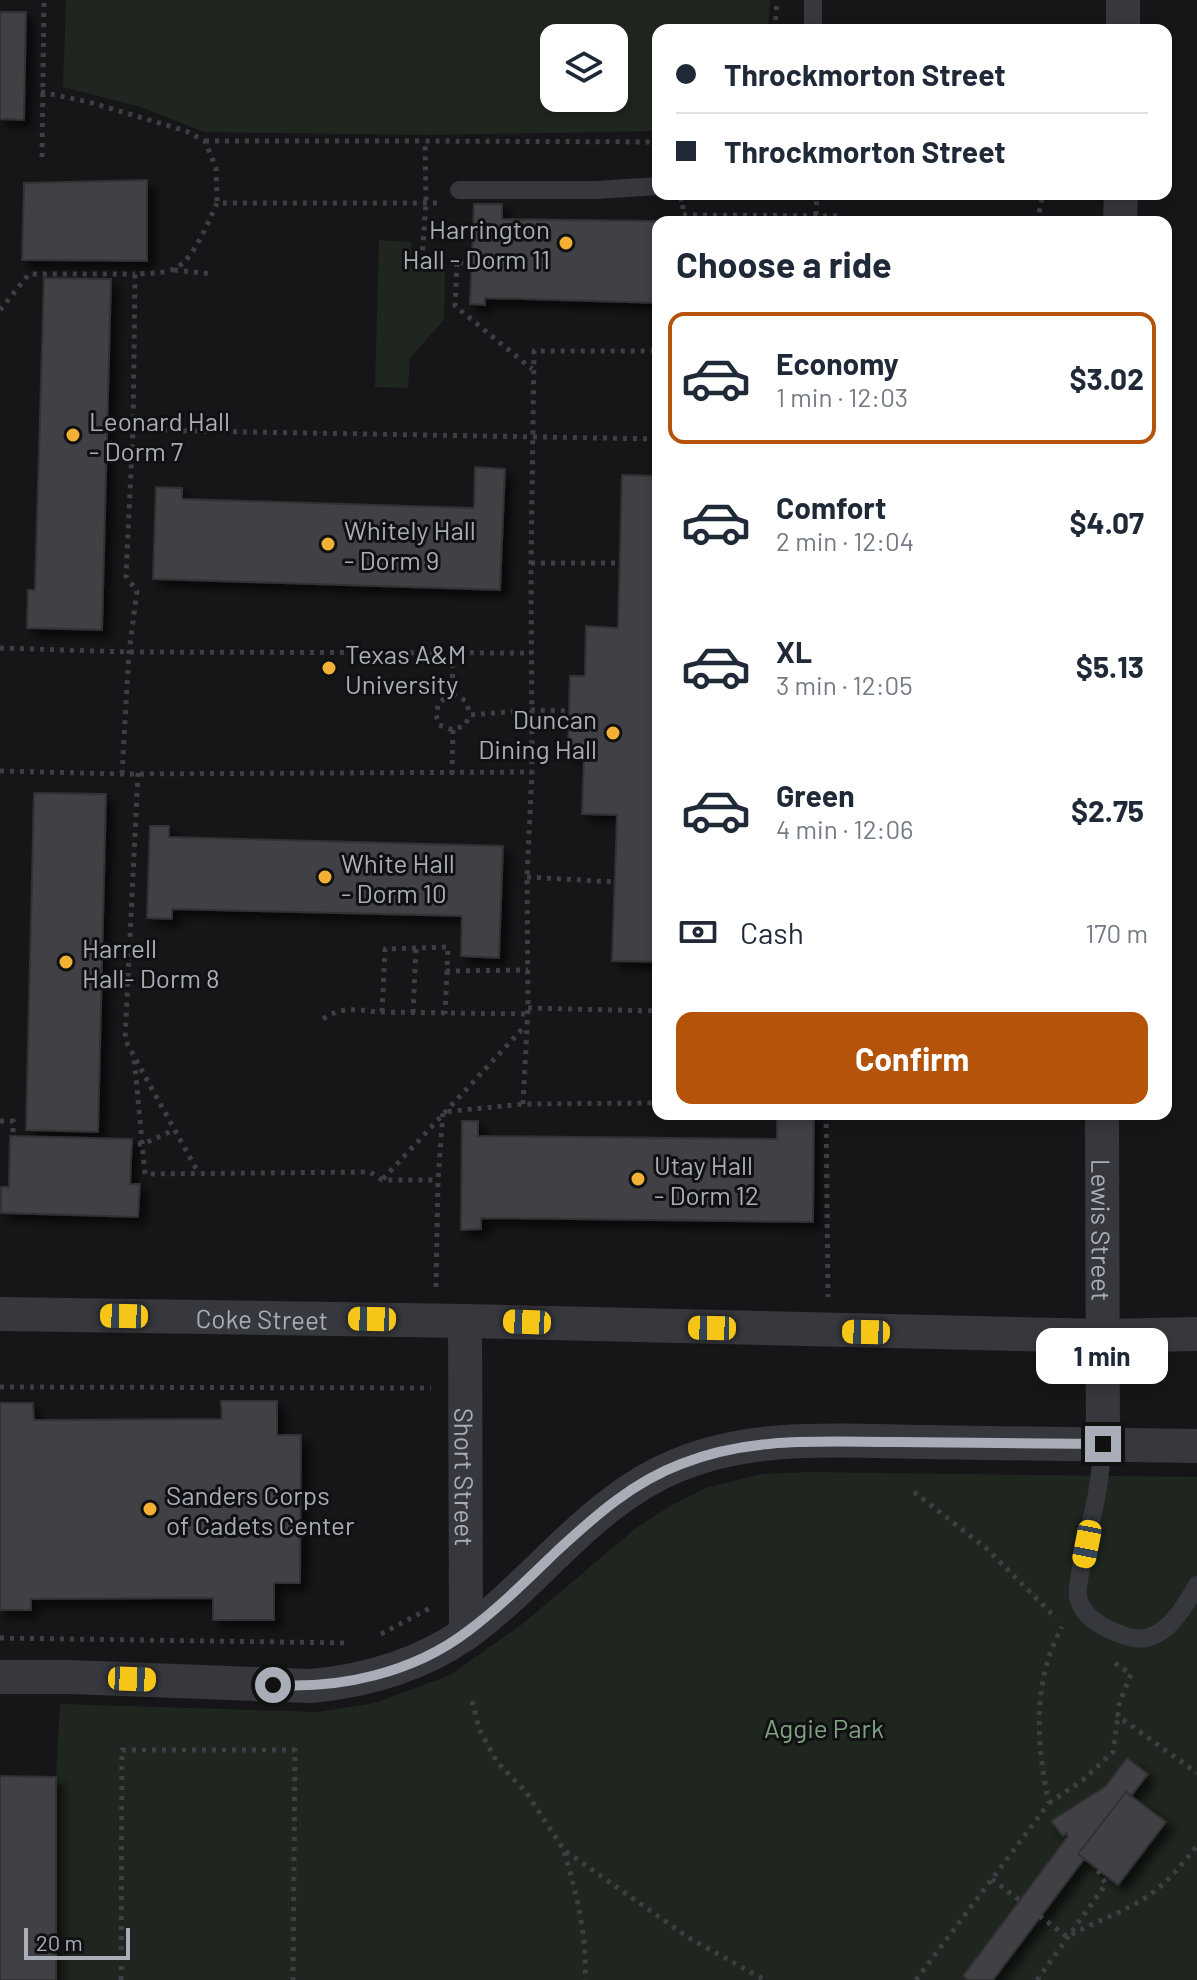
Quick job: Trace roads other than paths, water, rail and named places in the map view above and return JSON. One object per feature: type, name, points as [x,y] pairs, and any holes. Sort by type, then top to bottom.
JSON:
[{"type":"street","points":[[1123,0],[1123,24]]},
{"type":"street","name":"Lewis Street","points":[[1102,1120],[1103,1444]]},
{"type":"street","name":"Coke Street","points":[[0,1314],[1104,1336],[1197,1334]]},
{"type":"street","name":"Short Street","points":[[465,1321],[466,1633]]},
{"type":"street","points":[[0,1677],[290,1686],[335,1684],[392,1670],[466,1633],[622,1496],[659,1473],[708,1454],[755,1444],[800,1441],[1197,1446]]},
{"type":"lane","points":[[813,0],[813,24]]},
{"type":"lane","points":[[459,190],[652,193]]},
{"type":"lane","points":[[1103,1444],[1077,1596],[1087,1615],[1103,1627],[1133,1639],[1157,1634],[1177,1619],[1197,1585]]},
{"type":"place","name":"Harrington Hall - Dorm 11","points":[[566,243]]},
{"type":"place","name":"Leonard Hall - Dorm 7","points":[[73,435]]},
{"type":"place","name":"Whitely Hall - Dorm 9","points":[[328,544]]},
{"type":"place","name":"Texas A&M University","points":[[329,668]]},
{"type":"place","name":"Duncan Dining Hall","points":[[613,733]]},
{"type":"place","name":"White Hall - Dorm 10","points":[[325,877]]},
{"type":"place","name":"Harrell Hall- Dorm 8","points":[[66,962]]},
{"type":"place","name":"Utay Hall - Dorm 12","points":[[638,1179]]},
{"type":"place","name":"Sanders Corps of Cadets Center","points":[[150,1509]]},
{"type":"park label","name":"Aggie Park","points":[[824,1727]]}]
